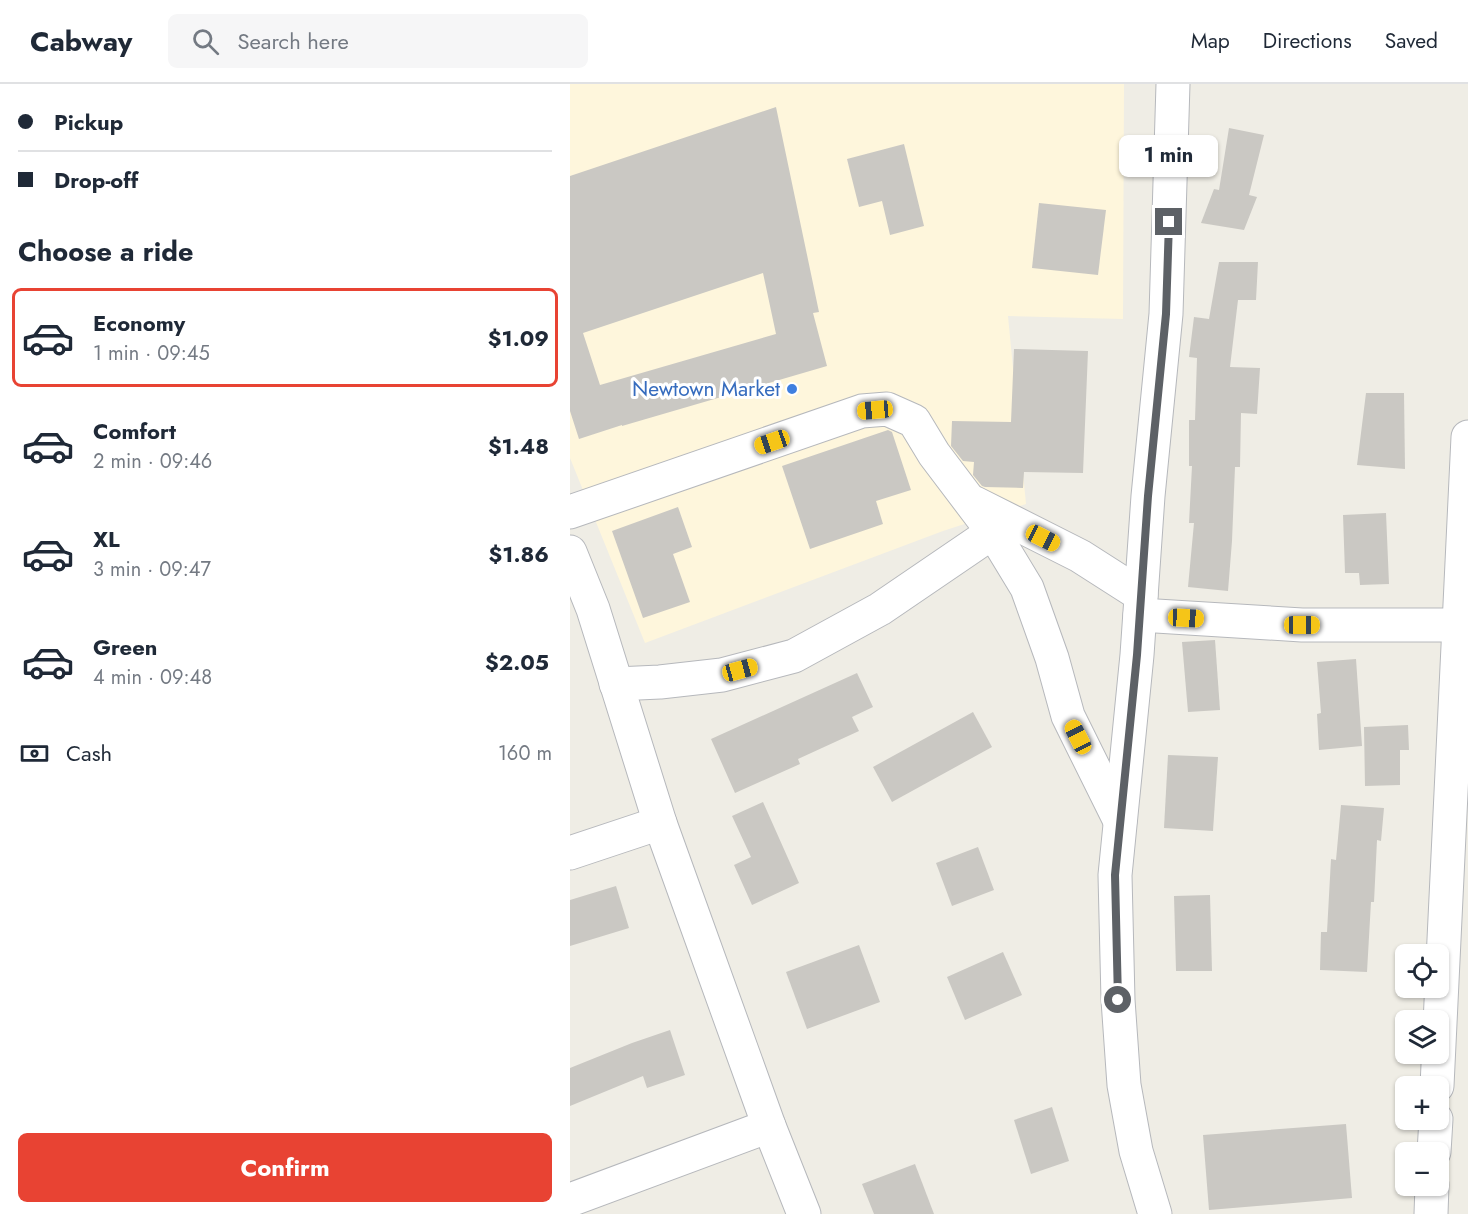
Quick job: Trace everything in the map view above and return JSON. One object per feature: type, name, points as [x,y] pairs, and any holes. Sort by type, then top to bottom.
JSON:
[{"type":"street","points":[[1155,1214],[1136,1152],[1124,1085],[1118,1000],[1115,875],[1137,655],[1148,496],[1166,314],[1173,84]]},
{"type":"street","points":[[570,512],[862,411],[887,409],[914,422],[934,454],[993,532],[1027,588],[1052,658],[1068,716],[1120,821]]},
{"type":"street","points":[[1439,1076],[1455,1002],[1468,437]]},
{"type":"street","points":[[970,501],[1080,556],[1141,605],[1302,625],[1463,624]]},
{"type":"street","points":[[616,684],[722,675],[794,656],[880,609],[993,532]]},
{"type":"street","points":[[570,552],[593,609],[660,823],[769,1126],[804,1214]]},
{"type":"street","points":[[570,853],[660,823]]},
{"type":"street","points":[[570,1200],[769,1126]]},
{"type":"street","points":[[1431,1214],[1432,1196]]},
{"type":"shaded area","name":"Newtown Market","points":[[570,84],[1124,84],[1123,319],[1008,316],[1026,504],[943,531],[645,643],[570,458]]},
{"type":"building","points":[[776,107],[819,312],[813,313],[827,366],[579,439],[570,411],[570,176]],"holes":[[[763,273],[776,334],[600,385],[583,333]]]},
{"type":"building","points":[[1229,128],[1264,135],[1249,195],[1257,197],[1244,230],[1201,223],[1214,189],[1219,190]]},
{"type":"building","points":[[904,144],[924,226],[890,235],[882,201],[859,207],[847,159]]},
{"type":"building","points":[[1039,203],[1106,210],[1098,275],[1032,268]]},
{"type":"building","points":[[1219,262],[1258,262],[1256,300],[1238,300],[1230,367],[1260,368],[1257,414],[1241,413],[1240,467],[1235,467],[1228,591],[1188,587],[1194,523],[1189,523],[1192,466],[1189,466],[1189,420],[1195,420],[1197,358],[1189,357],[1194,317],[1209,319]]},
{"type":"building","points":[[1014,349],[1088,351],[1083,473],[1024,472],[1023,488],[985,487],[973,475],[974,462],[963,461],[951,446],[952,421],[1011,422]]},
{"type":"building","points":[[1366,393],[1404,393],[1405,469],[1357,465]]},
{"type":"building","points":[[888,430],[892,432],[911,490],[876,501],[883,524],[810,549],[782,466]]},
{"type":"building","points":[[678,507],[692,547],[673,554],[690,602],[643,618],[612,531]]},
{"type":"building","points":[[1386,513],[1389,584],[1360,585],[1359,573],[1345,573],[1343,515]]},
{"type":"building","points":[[1215,640],[1220,710],[1188,712],[1182,642]]},
{"type":"building","points":[[1356,659],[1362,746],[1319,750],[1317,714],[1321,713],[1317,662]]},
{"type":"building","points":[[857,673],[873,707],[852,717],[859,731],[798,759],[800,764],[735,793],[711,739]]},
{"type":"building","points":[[973,712],[992,747],[892,802],[873,767]]},
{"type":"building","points":[[1408,725],[1409,750],[1400,750],[1400,785],[1365,786],[1364,727]]},
{"type":"building","points":[[1168,755],[1218,757],[1213,831],[1164,828]]},
{"type":"building","points":[[763,802],[799,883],[752,905],[734,865],[751,857],[732,816]]},
{"type":"building","points":[[1341,805],[1384,808],[1381,841],[1377,840],[1367,972],[1320,970],[1321,932],[1327,932],[1331,859],[1336,860]]},
{"type":"building","points":[[978,847],[994,890],[952,906],[936,863]]},
{"type":"building","points":[[616,886],[629,928],[570,946],[570,900]]},
{"type":"building","points":[[1210,895],[1212,971],[1176,971],[1174,896]]},
{"type":"building","points":[[859,945],[880,1002],[807,1029],[786,972]]},
{"type":"building","points":[[1003,952],[1022,995],[965,1020],[947,977]]},
{"type":"building","points":[[670,1030],[685,1075],[647,1088],[643,1076],[570,1106],[570,1068]]},
{"type":"building","points":[[1052,1107],[1069,1161],[1031,1174],[1014,1120]]},
{"type":"building","points":[[1346,1124],[1352,1198],[1209,1210],[1203,1135]]},
{"type":"building","points":[[915,1164],[934,1214],[874,1214],[862,1184]]},
{"type":"place","name":"Newtown Market","points":[[792,389]]},
{"type":"route","points":[[1118,1000],[1115,875],[1137,655],[1148,496],[1166,314],[1169,222]]}]
